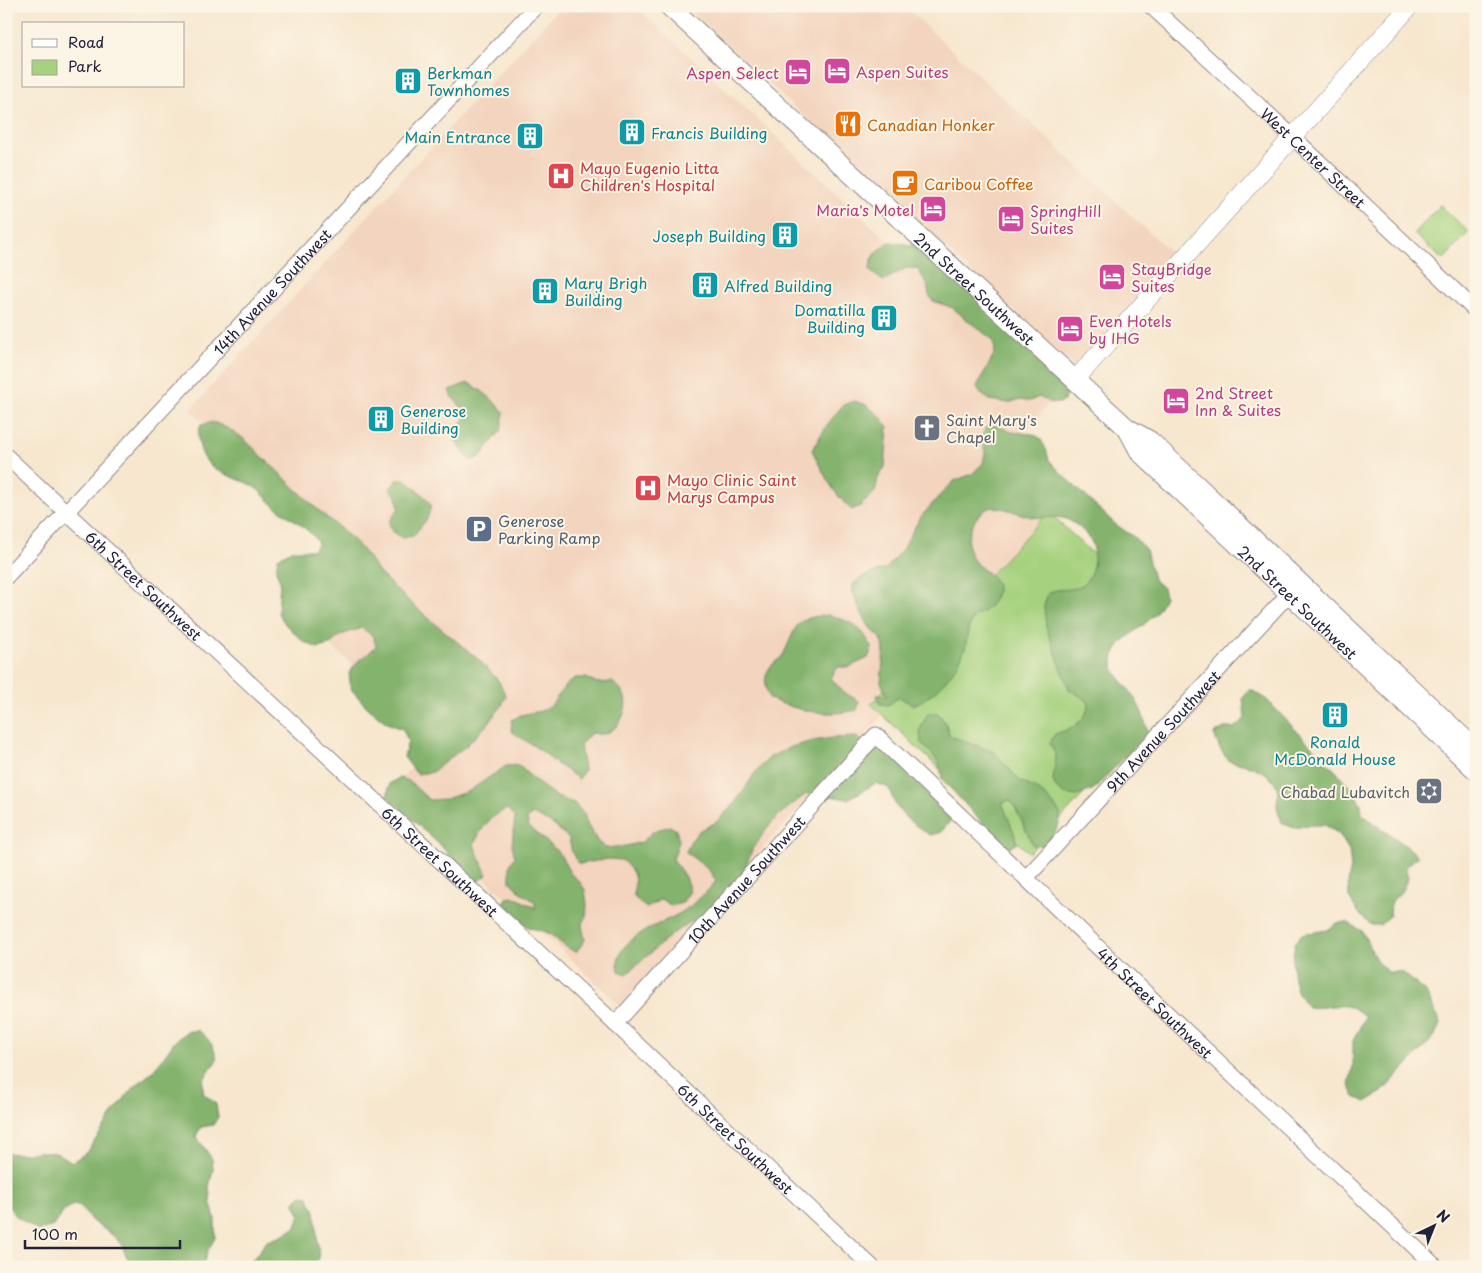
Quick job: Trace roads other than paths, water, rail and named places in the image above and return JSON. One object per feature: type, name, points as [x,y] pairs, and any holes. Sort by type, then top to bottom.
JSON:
[{"type":"main road","name":"2nd Street Southwest","points":[[669,6],[1127,428],[1150,441],[1476,770]]},
{"type":"main road","points":[[1075,380],[1294,138],[1410,6]]},
{"type":"main road","name":"2nd Street Southwest","points":[[1294,587],[1476,750]]},
{"type":"street","name":"14th Avenue Southwest","points":[[6,577],[536,6]]},
{"type":"street","name":"West Center Street","points":[[1151,6],[1294,138],[1476,311]]},
{"type":"street","name":"6th Street Southwest","points":[[6,456],[67,511],[872,1267]]},
{"type":"street","name":"9th Avenue Southwest","points":[[1026,878],[1294,587]]},
{"type":"street","name":"10th Avenue Southwest","points":[[614,1024],[876,735]]},
{"type":"street","name":"4th Street Southwest","points":[[876,735],[1436,1267]]},
{"type":"place","name":"Aspen Suites","points":[[837,71]]},
{"type":"place","name":"Aspen Select","points":[[798,72]]},
{"type":"place","name":"Berkman Townhomes","points":[[408,81]]},
{"type":"place","name":"Canadian Honker","points":[[848,124]]},
{"type":"place","name":"Francis Building","points":[[632,132]]},
{"type":"place","name":"Main Entrance","points":[[530,136]]},
{"type":"place","name":"Mayo Eugenio Litta Children's Hospital","points":[[561,176]]},
{"type":"place","name":"Caribou Coffee","points":[[905,183]]},
{"type":"place","name":"Maria's Motel","points":[[933,209]]},
{"type":"place","name":"SpringHill Suites","points":[[1011,219]]},
{"type":"place","name":"Joseph Building","points":[[785,235]]},
{"type":"place","name":"StayBridge Suites","points":[[1112,277]]},
{"type":"place","name":"Alfred Building","points":[[705,285]]},
{"type":"place","name":"Mary Brigh Building","points":[[545,291]]},
{"type":"place","name":"Domatilla Building","points":[[884,318]]},
{"type":"place","name":"Even Hotels by IHG","points":[[1070,329]]},
{"type":"place","name":"2nd Street Inn & Suites","points":[[1176,401]]},
{"type":"place","name":"Generose Building","points":[[381,419]]},
{"type":"place","name":"Saint Mary's Chapel","points":[[927,428]]},
{"type":"place","name":"Mayo Clinic Saint Marys Campus","points":[[648,488]]},
{"type":"place","name":"Generose Parking Ramp","points":[[479,529]]},
{"type":"place","name":"Ronald McDonald House","points":[[1335,715]]},
{"type":"place","name":"Chabad Lubavitch","points":[[1429,791]]}]
